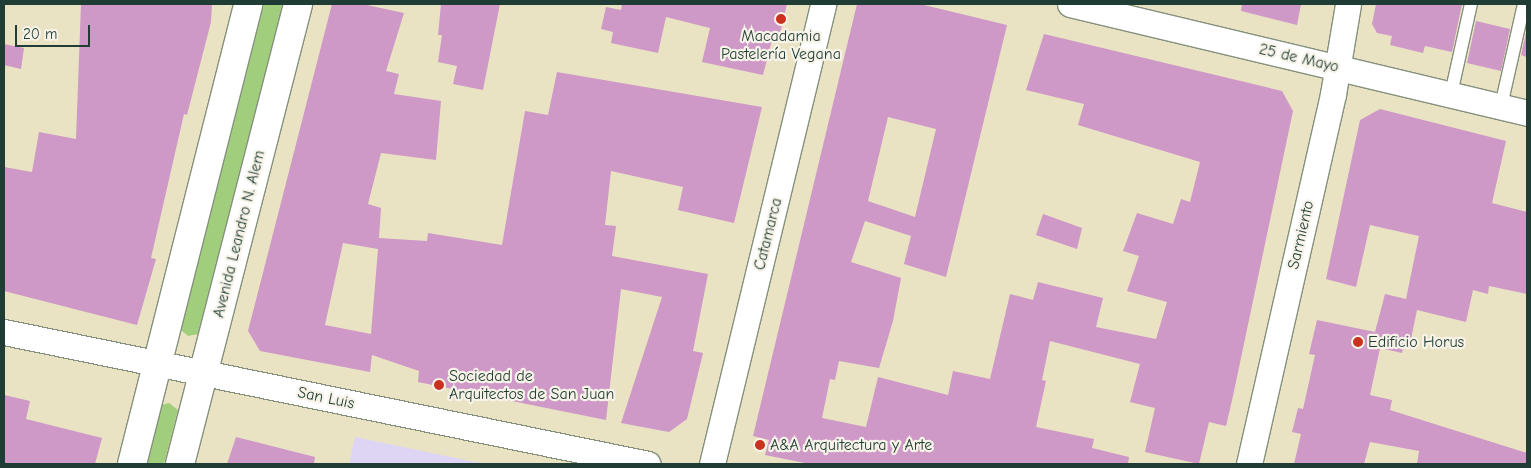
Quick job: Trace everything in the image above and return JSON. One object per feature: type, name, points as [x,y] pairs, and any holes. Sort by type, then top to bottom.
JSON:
[{"type":"street","points":[[132,464],[248,4]]},
{"type":"street","name":"Avenida Leandro N. Alem","points":[[180,464],[298,4]]},
{"type":"street","name":"Catamarca","points":[[712,464],[823,4]]},
{"type":"street","name":"25 de Mayo","points":[[1070,4],[1527,113]]},
{"type":"street","name":"Sarmiento","points":[[1249,464],[1337,67],[1348,4]]},
{"type":"street","name":"San Luis","points":[[4,332],[648,464]]},
{"type":"lane","points":[[1451,94],[1471,4]]},
{"type":"lane","points":[[1501,106],[1524,4]]},
{"type":"shaded area","points":[[355,437],[470,461],[488,464],[349,464]]},
{"type":"green space","points":[[264,4],[283,4],[198,334],[188,336],[181,330]]},
{"type":"green space","points":[[169,403],[178,410],[164,464],[146,464],[161,405]]},
{"type":"building","points":[[81,4],[212,4],[211,22],[187,115],[184,114],[151,258],[156,259],[137,325],[4,291],[4,167],[32,172],[39,132],[76,139]]},
{"type":"building","points":[[332,4],[362,4],[404,13],[386,71],[399,74],[394,94],[441,101],[436,160],[381,153],[368,204],[381,208],[379,238],[427,241],[428,233],[502,245],[525,111],[548,115],[557,72],[762,107],[734,223],[678,210],[683,187],[611,171],[605,225],[616,226],[612,256],[708,274],[693,351],[703,353],[687,419],[669,432],[621,423],[662,297],[621,289],[606,420],[418,382],[419,371],[372,355],[370,372],[260,351],[248,331]],"holes":[[[343,243],[378,249],[371,334],[325,325]]]},
{"type":"building","points":[[441,4],[500,4],[483,90],[453,84],[457,66],[438,62],[442,35],[438,35]]},
{"type":"building","points":[[622,4],[787,4],[779,37],[773,36],[763,75],[702,62],[710,28],[666,17],[658,53],[611,43],[613,32],[601,29],[606,7],[621,10]]},
{"type":"building","points":[[857,4],[920,4],[1007,25],[946,277],[904,264],[911,236],[865,221],[851,262],[901,278],[893,321],[879,368],[839,361],[835,380],[830,379],[822,418],[866,427],[878,377],[948,395],[953,371],[990,379],[1010,294],[1033,300],[1038,282],[1103,298],[1096,327],[1156,339],[1167,302],[1127,291],[1139,256],[1123,251],[1137,213],[1173,224],[1181,199],[1190,202],[1200,162],[1078,125],[1084,104],[1026,90],[1044,34],[1282,91],[1293,111],[1233,396],[1226,426],[1209,422],[1199,464],[1145,452],[1155,408],[1130,402],[1140,364],[1050,341],[1042,380],[1046,381],[1036,427],[1094,439],[1092,448],[1129,457],[1128,464],[810,464],[765,455],[769,440],[753,436]],"holes":[[[888,117],[936,129],[915,217],[868,201]]]},
{"type":"building","points":[[1242,4],[1301,4],[1297,25],[1241,11]]},
{"type":"building","points":[[1376,4],[1462,4],[1452,52],[1425,46],[1423,53],[1390,45],[1392,36],[1377,33],[1372,24]]},
{"type":"building","points":[[1476,21],[1510,29],[1501,71],[1467,63]]},
{"type":"building","points":[[1527,33],[1527,57],[1521,55]]},
{"type":"building","points":[[4,44],[24,48],[21,69],[4,65]]},
{"type":"building","points":[[1380,109],[1506,141],[1492,203],[1527,212],[1527,294],[1489,286],[1488,294],[1473,290],[1466,322],[1417,310],[1411,339],[1405,338],[1402,353],[1380,348],[1370,395],[1392,400],[1390,410],[1527,453],[1527,464],[1417,464],[1419,451],[1370,442],[1364,464],[1294,464],[1301,434],[1292,432],[1298,408],[1303,409],[1315,355],[1309,354],[1317,320],[1375,332],[1385,294],[1406,299],[1419,236],[1370,225],[1356,287],[1326,279],[1360,120]]},
{"type":"building","points":[[1043,214],[1082,228],[1077,249],[1036,235]]},
{"type":"building","points":[[4,395],[30,401],[26,419],[102,438],[95,464],[4,464]]},
{"type":"building","points":[[236,437],[315,457],[314,464],[227,464]]},
{"type":"place","name":"Macadamia Pastelería Vegana","points":[[781,19]]},
{"type":"place","name":"Edificio Horus","points":[[1358,342]]},
{"type":"place","name":"Sociedad de Arquitectos de San Juan","points":[[439,385]]},
{"type":"place","name":"A&A Arquitectura y Arte","points":[[760,445]]}]
